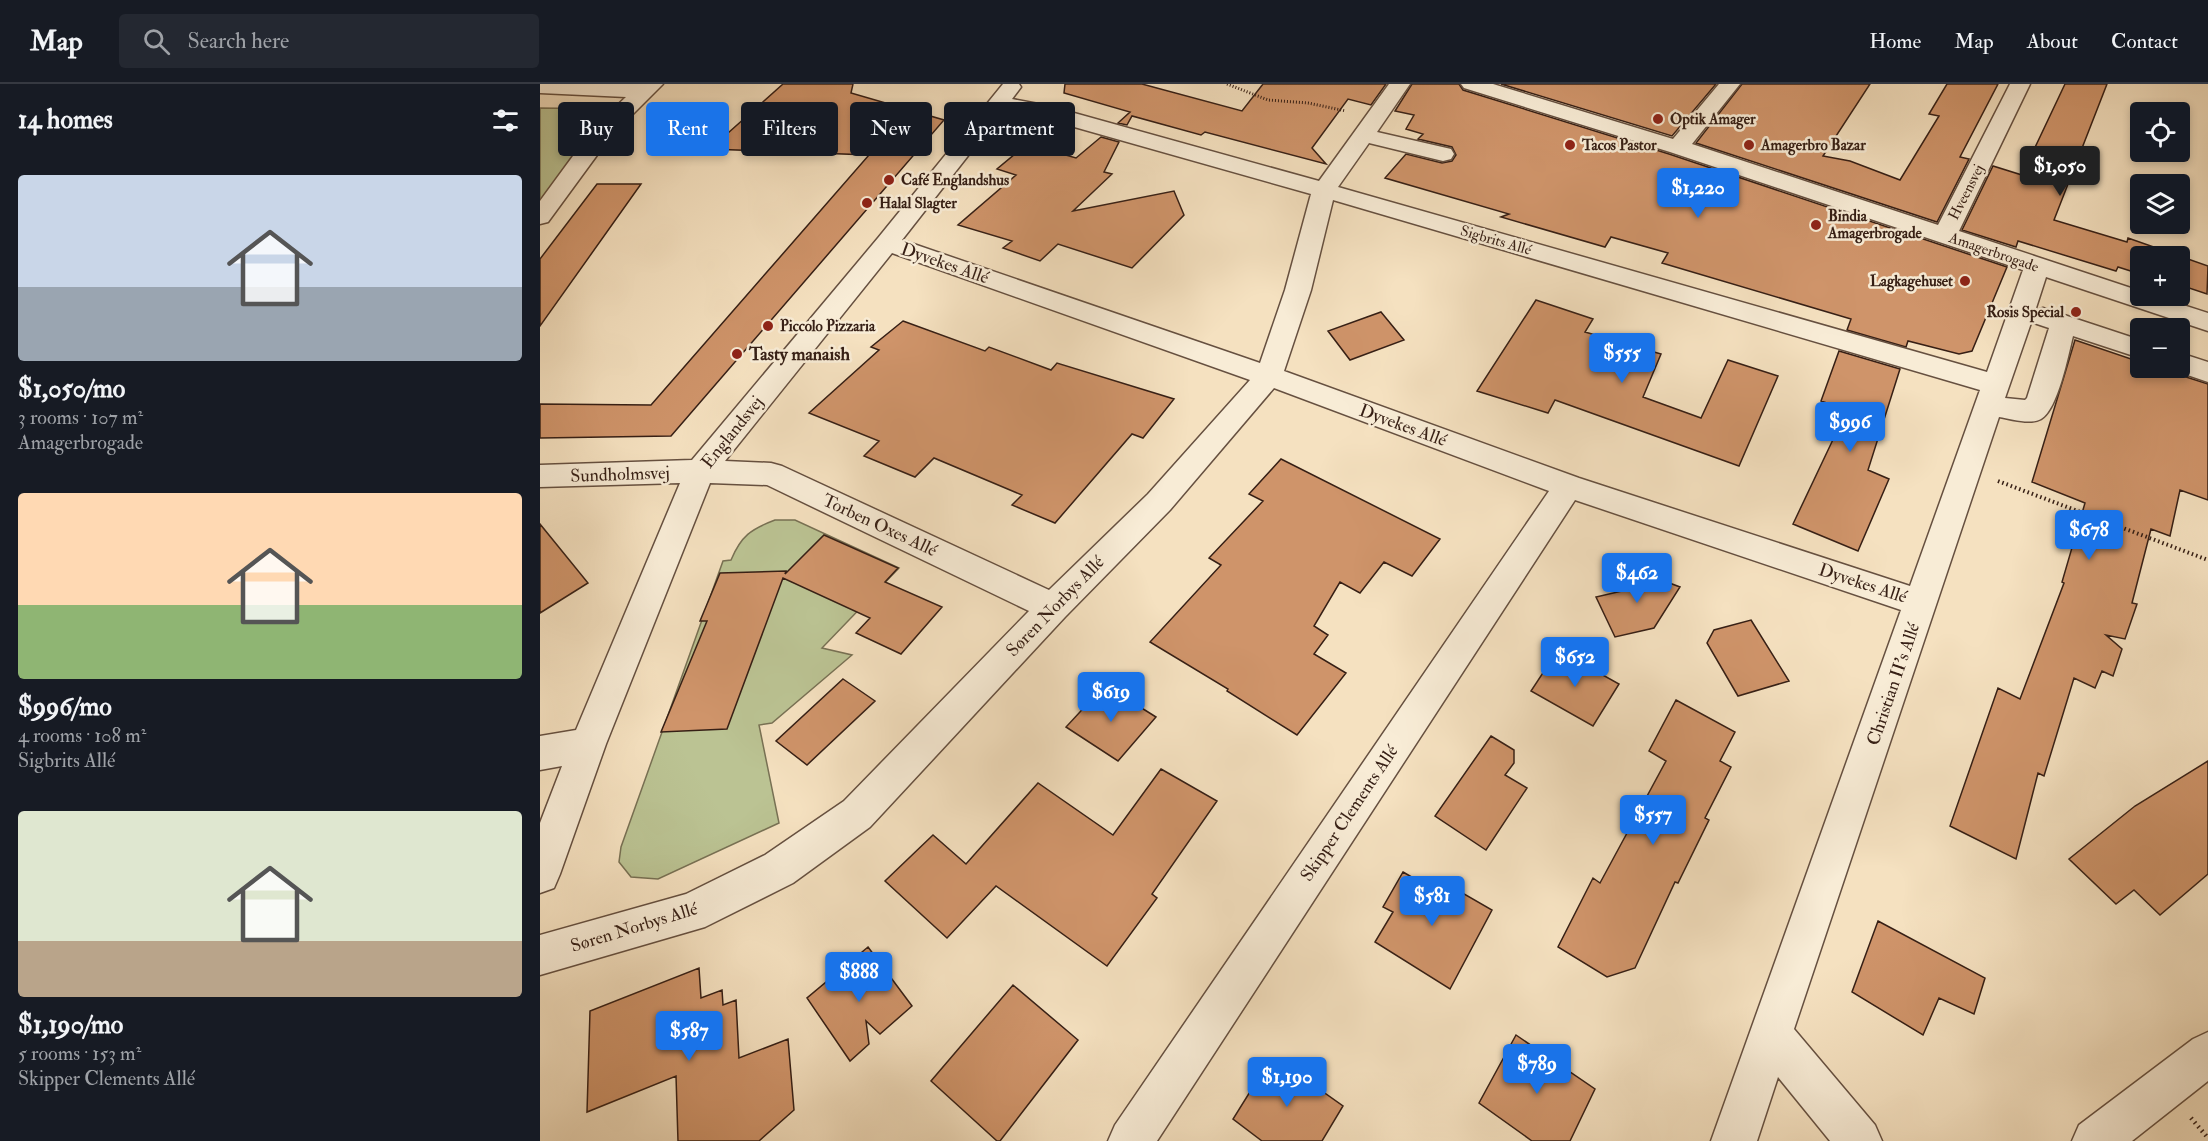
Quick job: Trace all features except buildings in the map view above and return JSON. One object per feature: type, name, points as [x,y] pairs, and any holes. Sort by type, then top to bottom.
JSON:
[{"type":"street","name":"Englandsvej","points":[[997,102],[1014,84]]},
{"type":"street","name":"Søren Norbys Allé","points":[[540,955],[691,913],[779,868],[857,814],[1053,607],[1159,502],[1269,375],[1298,290],[1324,190],[1400,84]]},
{"type":"street","name":"Amagerbrogade","points":[[1471,84],[1678,147],[2208,322]]},
{"type":"street","points":[[1678,147],[1730,84]]},
{"type":"street","name":"Hveensvej","points":[[1945,235],[2020,84]]},
{"type":"street","points":[[540,87],[648,88]]},
{"type":"street","points":[[540,217],[603,131],[648,88]]},
{"type":"street","name":"Sigbrits Allé","points":[[1075,120],[1324,190],[1990,395],[2032,411],[2040,402],[2064,324]]},
{"type":"street","points":[[1363,135],[1443,154]]},
{"type":"street","name":"Englandsvej","points":[[540,874],[588,744],[700,471],[887,243],[955,156]]},
{"type":"street","name":"Dyvekes Allé","points":[[887,243],[1269,375],[1568,486],[1921,603]]},
{"type":"street","name":"Christian II's Allé","points":[[1734,1141],[1921,603],[1990,395],[2037,266]]},
{"type":"street","points":[[2021,309],[2130,346]]},
{"type":"street","points":[[2190,366],[2208,372]]},
{"type":"street","name":"Sundholmsvej","points":[[540,476],[700,471]]},
{"type":"street","name":"Torben Oxes Allé","points":[[700,471],[771,474],[1053,607]]},
{"type":"street","name":"Skipper Clements Allé","points":[[1131,1141],[1568,486]]},
{"type":"street","points":[[540,753],[588,744]]},
{"type":"street","points":[[1770,1033],[1859,1141]]},
{"type":"street","points":[[2096,1141],[2208,1054]]},
{"type":"path","points":[[1227,84],[1268,100],[1308,103],[1377,117]]},
{"type":"path","points":[[1966,468],[2208,560]]},
{"type":"green space","points":[[540,108],[558,108],[558,156],[576,156],[540,204]]},
{"type":"green space","points":[[775,520],[795,520],[899,568],[822,648],[852,655],[772,723],[759,725],[779,823],[658,879],[631,877],[619,862],[621,847],[723,561],[731,560],[748,534]]},
{"type":"place","name":"Optik Amager","points":[[1658,119]]},
{"type":"place","name":"Tacos Pastor","points":[[1570,145]]},
{"type":"place","name":"Amagerbro Bazar","points":[[1749,145]]},
{"type":"place","name":"Café Englandshus","points":[[889,180]]},
{"type":"place","name":"Halal Slagter","points":[[867,203]]},
{"type":"place","name":"Bindia Amagerbrogade","points":[[1816,225]]},
{"type":"place","name":"Lagkagehuset","points":[[1965,281]]},
{"type":"place","name":"Rosis Special","points":[[2076,312]]},
{"type":"place","name":"Piccolo Pizzaria","points":[[768,326]]},
{"type":"place","name":"Tasty manaish","points":[[737,354]]}]
